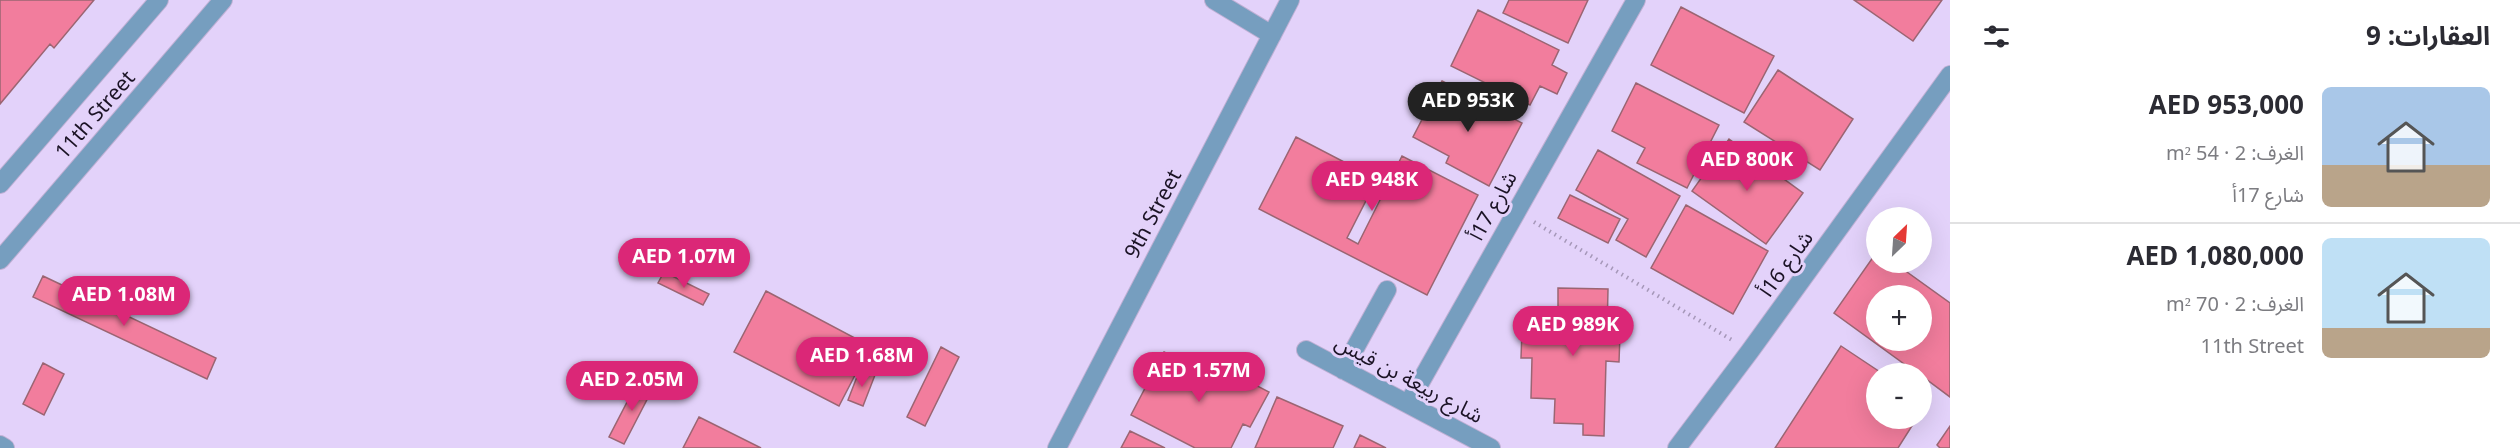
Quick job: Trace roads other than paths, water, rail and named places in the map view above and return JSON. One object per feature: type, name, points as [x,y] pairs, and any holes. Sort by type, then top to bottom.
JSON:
[{"type":"street","name":"11th Street","points":[[0,184],[159,0]]},
{"type":"street","name":"11th Street","points":[[0,260],[223,0]]},
{"type":"street","points":[[1214,0],[1272,35]]},
{"type":"street","name":"9th Street","points":[[1057,448],[1290,0]]},
{"type":"street","name":"شارع 17أ","points":[[1408,404],[1636,0]]},
{"type":"street","name":"شارع 16أ","points":[[1677,448],[1950,75]]},
{"type":"street","points":[[1343,370],[1387,290]]},
{"type":"street","name":"شارع ربيعة بن قيس","points":[[1306,350],[1491,448]]},
{"type":"street","points":[[0,445],[5,448]]}]
